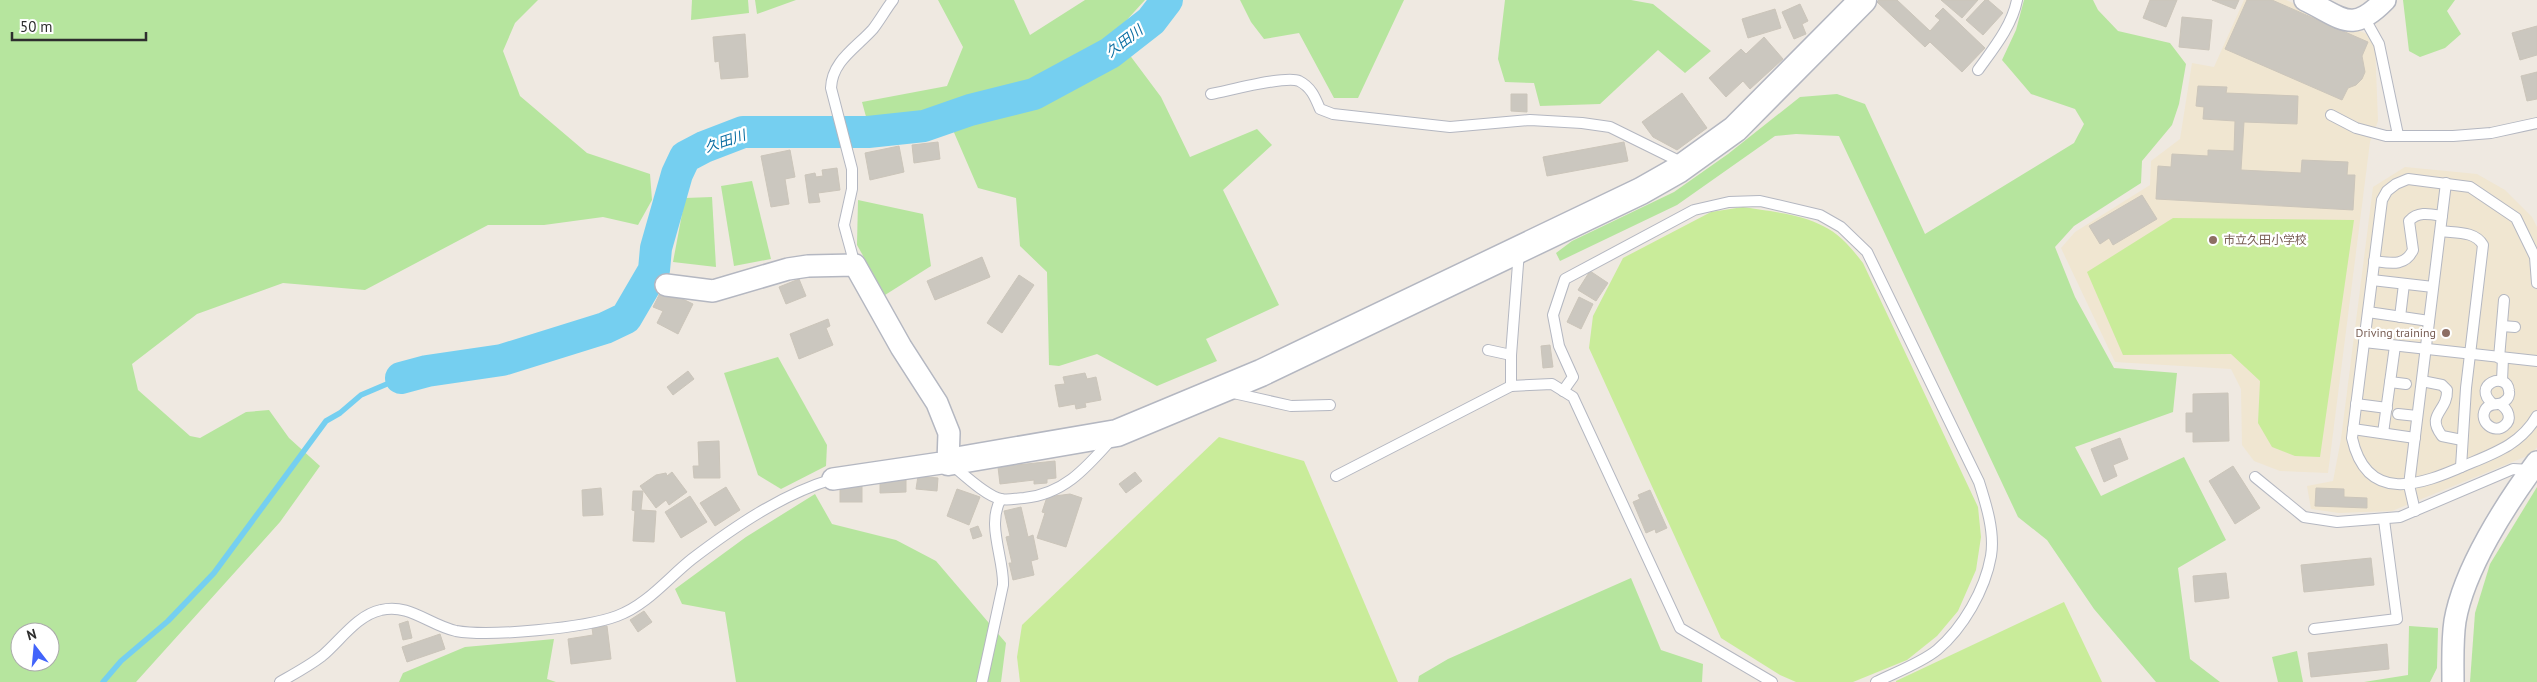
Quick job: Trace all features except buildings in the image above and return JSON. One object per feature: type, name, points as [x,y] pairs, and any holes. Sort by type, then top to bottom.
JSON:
[{"type":"street","points":[[833,478],[948,462],[1117,433],[1220,391],[1641,191],[1686,164],[1735,129],[1863,0]]},
{"type":"street","points":[[2304,0],[2349,21],[2357,22],[2365,18],[2385,0]]},
{"type":"street","points":[[666,285],[713,291],[788,269],[808,266],[855,265],[901,347],[937,403],[949,433],[948,462]]},
{"type":"street","points":[[2452,682],[2455,622],[2462,591],[2484,546],[2534,466]]},
{"type":"lane","points":[[855,265],[844,226],[853,177],[831,88],[832,76],[837,64],[873,28],[893,0]]},
{"type":"lane","points":[[1978,70],[2001,37],[2015,9],[2017,0]]},
{"type":"lane","points":[[2365,18],[2379,44],[2398,136]]},
{"type":"lane","points":[[1211,94],[1285,80],[1298,80],[1311,90],[1320,108],[1332,114],[1450,127],[1530,120],[1610,127],[1686,164]]},
{"type":"lane","points":[[2331,115],[2356,128],[2386,136],[2453,136],[2491,133],[2537,123]]},
{"type":"lane","points":[[2537,283],[2535,256],[2516,218],[2470,187],[2408,179],[2387,191],[2382,200],[2352,438],[2355,452],[2364,466],[2384,482],[2409,485],[2433,480],[2510,446],[2527,432],[2537,416]]},
{"type":"lane","points":[[2415,511],[2409,485],[2446,183]]},
{"type":"lane","points":[[1563,391],[1573,377],[1559,346],[1553,314],[1565,279],[1694,210],[1729,202],[1760,201],[1820,214],[1841,228],[1866,252],[1978,482],[1988,511],[1991,555],[1983,584],[1964,619],[1936,651],[1876,682]]},
{"type":"lane","points":[[2374,260],[2397,264],[2406,260],[2413,250],[2408,221],[2414,215],[2442,216]]},
{"type":"lane","points":[[2441,231],[2473,235],[2479,238],[2483,245],[2466,388],[2461,467]]},
{"type":"lane","points":[[1511,386],[1511,355],[1519,249]]},
{"type":"lane","points":[[2372,280],[2434,287]]},
{"type":"lane","points":[[2400,317],[2404,284]]},
{"type":"lane","points":[[2502,381],[2501,358],[2504,300]]},
{"type":"lane","points":[[2368,312],[2429,320]]},
{"type":"lane","points":[[2502,326],[2515,327]]},
{"type":"lane","points":[[2364,342],[2537,361]]},
{"type":"lane","points":[[2383,433],[2395,346]]},
{"type":"lane","points":[[1488,350],[1511,355]]},
{"type":"lane","points":[[2494,380],[2502,381],[2508,386],[2510,393],[2507,400],[2496,404],[2487,399],[2485,391],[2488,384],[2494,380]]},
{"type":"lane","points":[[2422,381],[2442,385],[2447,390],[2444,405],[2435,418],[2435,427],[2442,436],[2462,440]]},
{"type":"lane","points":[[2390,382],[2406,384]]},
{"type":"lane","points":[[1336,476],[1511,386],[1552,384],[1573,397],[1680,628],[1772,682]]},
{"type":"lane","points":[[2466,388],[2485,391]]},
{"type":"lane","points":[[1220,391],[1291,406],[1330,405]]},
{"type":"lane","points":[[2356,404],[2386,408]]},
{"type":"lane","points":[[2398,414],[2417,416]]},
{"type":"lane","points":[[2353,429],[2415,438]]},
{"type":"lane","points":[[948,462],[1000,500],[1035,496],[1056,490],[1082,473],[1117,433]]},
{"type":"lane","points":[[2255,477],[2304,517],[2336,522],[2384,520],[2415,511],[2513,469],[2534,466]]},
{"type":"lane","points":[[280,682],[320,657],[356,623],[379,610],[400,609],[456,631],[483,634],[589,624],[619,615],[644,600],[692,559],[744,523],[784,498],[809,486],[833,478]]},
{"type":"lane","points":[[982,682],[1003,585],[1004,568],[994,521],[1000,500]]},
{"type":"lane","points":[[2314,629],[2397,619],[2384,520]]},
{"type":"shaded area","name":"市立久田小学校","points":[[2244,0],[2286,0],[2367,34],[2375,44],[2378,121],[2370,142],[2328,473],[2280,471],[2254,461],[2242,445],[2241,389],[2231,369],[2115,362],[2061,248],[2075,232],[2150,185],[2151,161],[2180,139],[2192,63],[2214,67]]},
{"type":"shaded area","name":"Driving training","points":[[2405,167],[2477,174],[2505,190],[2532,217],[2537,227],[2537,447],[2532,454],[2392,511],[2339,513],[2311,509],[2307,486],[2333,481],[2341,439],[2373,187]]},
{"type":"green space","points":[[0,0],[538,0],[515,23],[503,51],[520,96],[587,153],[650,174],[652,200],[638,225],[603,217],[544,225],[488,225],[365,290],[283,283],[197,314],[132,364],[138,390],[190,436],[200,438],[246,412],[269,410],[289,438],[320,466],[280,522],[136,682],[0,682]]},
{"type":"green space","points":[[692,0],[748,0],[749,13],[691,20]]},
{"type":"green space","points":[[755,0],[796,0],[757,14]]},
{"type":"green space","points":[[938,0],[1014,0],[1030,35],[1085,0],[1145,0],[1114,34],[1161,97],[1190,157],[1257,129],[1272,145],[1223,190],[1279,305],[1206,339],[1217,361],[1157,386],[1097,354],[1059,366],[1049,365],[1047,272],[1020,246],[1016,198],[978,188],[943,107],[868,124],[862,102],[947,86],[963,47]]},
{"type":"green space","points":[[1240,0],[1404,0],[1358,98],[1334,98],[1299,33],[1264,39],[1251,22]]},
{"type":"green space","points":[[1505,0],[1631,0],[1653,4],[1711,51],[1685,73],[1658,50],[1600,104],[1540,106],[1534,83],[1505,82],[1498,59]]},
{"type":"green space","points":[[2024,0],[2093,0],[2098,10],[2118,31],[2170,43],[2186,64],[2179,104],[2172,125],[2142,161],[2141,183],[2074,226],[2055,247],[2075,297],[2114,368],[2177,373],[2173,412],[2075,447],[2101,496],[2184,457],[2226,540],[2178,568],[2190,659],[2220,682],[2156,682],[2094,609],[2047,540],[2018,517],[1839,136],[1796,134],[1775,136],[1677,205],[1560,261],[1556,253],[1572,241],[1674,192],[1728,154],[1800,97],[1837,94],[1865,104],[1925,234],[2074,143],[2084,124],[2075,109],[2031,94],[2002,60],[2016,30]]},
{"type":"green space","points":[[2403,0],[2455,0],[2447,11],[2461,34],[2445,48],[2420,57],[2409,51]]},
{"type":"green space","points":[[752,181],[771,259],[734,266],[721,186]]},
{"type":"green space","points":[[712,197],[716,267],[673,262],[685,198]]},
{"type":"green space","points":[[858,200],[923,214],[931,266],[885,295],[857,245]]},
{"type":"green space","points":[[1743,207],[1784,213],[1815,222],[1829,229],[1840,238],[1863,263],[1978,507],[1981,537],[1976,570],[1958,611],[1937,636],[1907,660],[1853,682],[1796,682],[1780,675],[1721,638],[1589,348],[1593,316],[1623,258],[1711,212]]},
{"type":"green space","points":[[2173,218],[2354,220],[2320,457],[2295,456],[2272,447],[2258,423],[2260,381],[2231,354],[2123,355],[2087,272]]},
{"type":"green space","points":[[778,357],[827,445],[826,466],[781,489],[758,475],[724,373]]},
{"type":"green space","points":[[1219,437],[1304,461],[1398,682],[1020,682],[1017,657],[1022,625]]},
{"type":"green space","points":[[2537,487],[2537,682],[2470,682],[2475,613],[2490,564]]},
{"type":"green space","points":[[815,494],[832,524],[896,540],[936,561],[1006,643],[1001,682],[736,682],[725,612],[682,604],[675,589],[746,537]]},
{"type":"green space","points":[[1631,578],[1661,650],[1703,664],[1702,682],[1418,682],[1419,676],[1448,659]]},
{"type":"green space","points":[[2064,602],[2102,682],[1896,682],[1896,681]]},
{"type":"green space","points":[[2409,626],[2438,628],[2437,668],[2430,682],[2364,682],[2408,675]]},
{"type":"green space","points":[[554,639],[547,679],[556,682],[399,682],[403,673],[465,647]]},
{"type":"green space","points":[[2297,651],[2303,682],[2278,682],[2272,657]]},
{"type":"waterway","name":"久田川","points":[[401,378],[427,371],[502,360],[605,328],[626,318],[654,270],[656,248],[677,174],[685,157],[704,147],[743,132],[868,132],[924,126],[970,110],[1034,94],[1110,53],[1151,21],[1167,0]]},
{"type":"waterway","points":[[103,682],[121,661],[168,621],[214,573],[326,421],[340,413],[361,395],[401,378]]},
{"type":"place","name":"市立久田小学校","points":[[2213,240]]},
{"type":"place","name":"Driving training","points":[[2446,333]]}]
